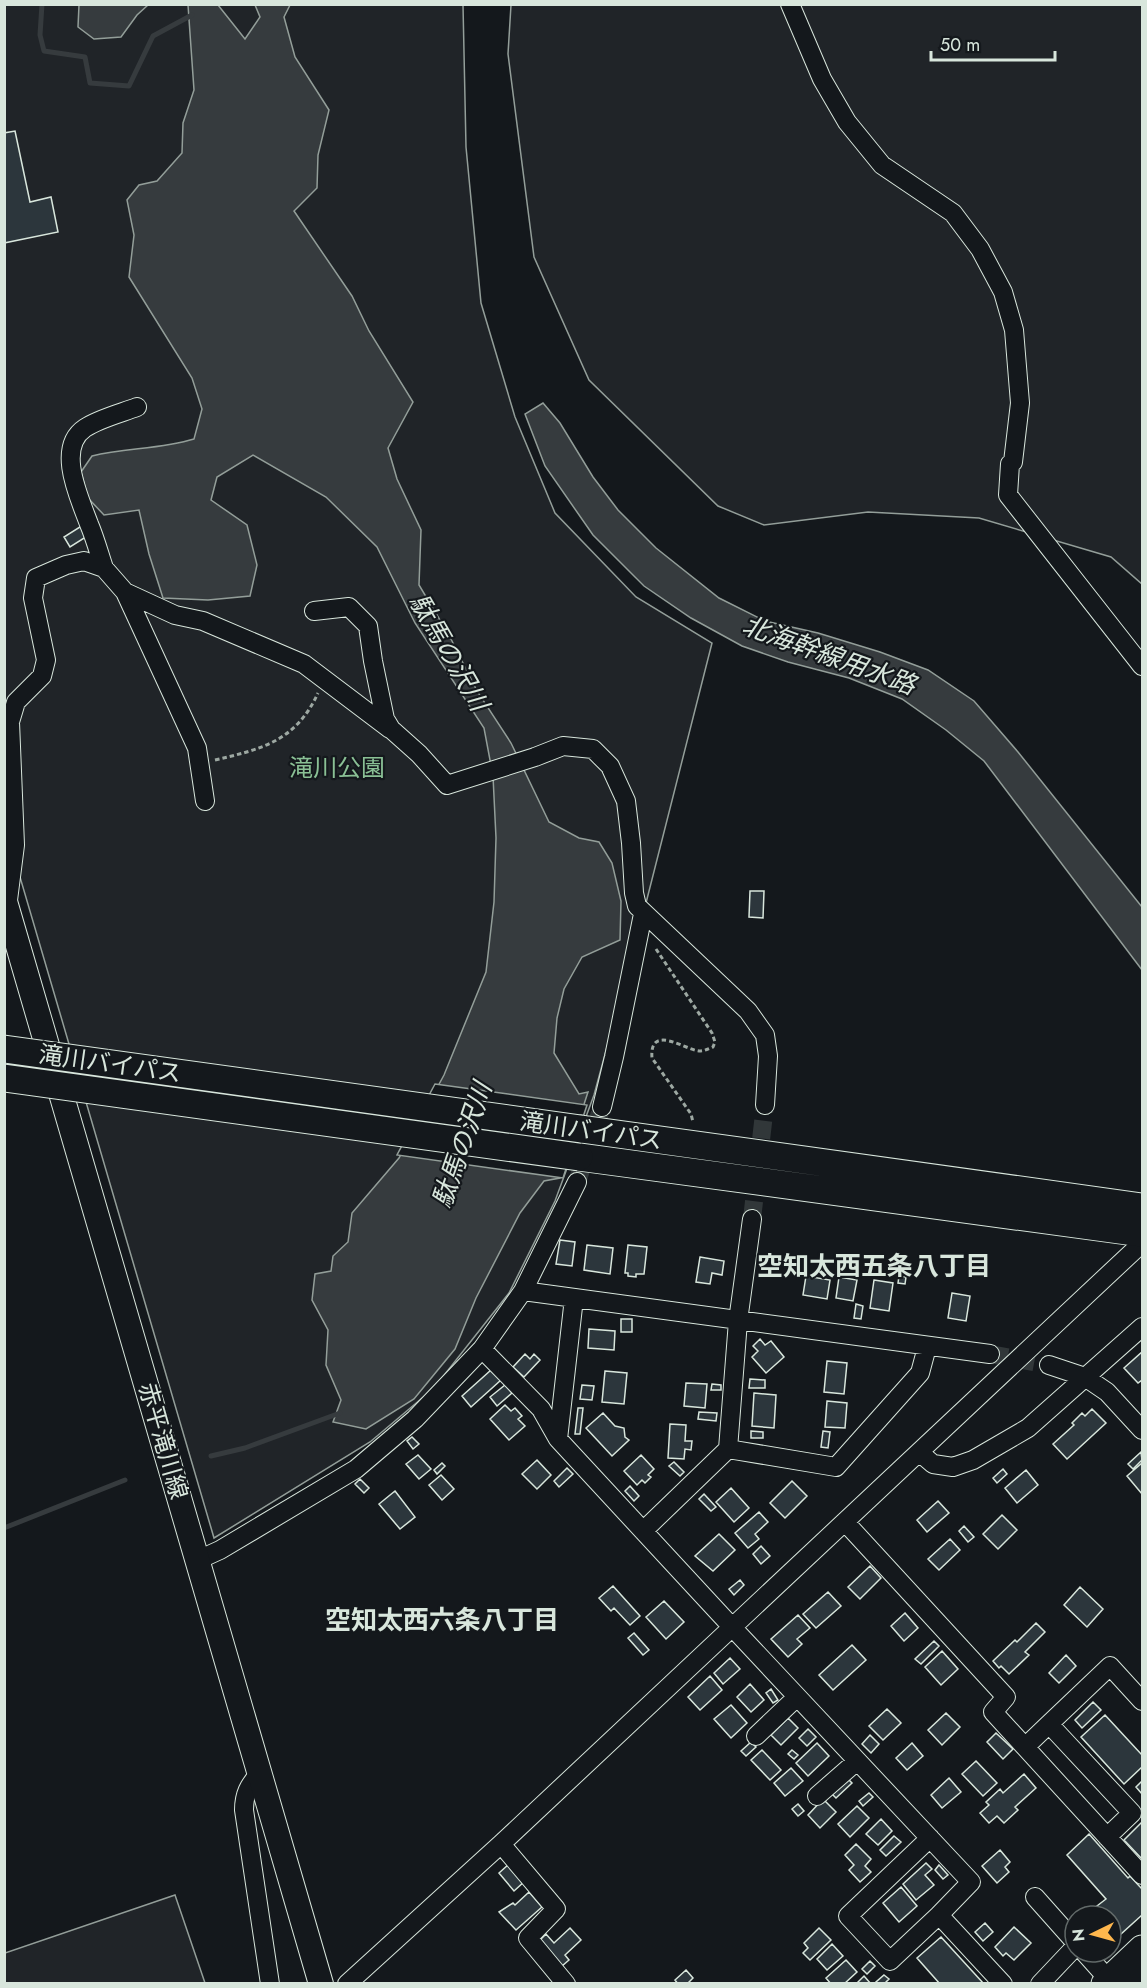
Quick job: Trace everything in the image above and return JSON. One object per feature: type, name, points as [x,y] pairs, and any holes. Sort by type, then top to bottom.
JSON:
[{"type":"highway","name":"滝川バイパス","points":[[4,1049],[1143,1207]]},
{"type":"highway","name":"滝川バイパス","points":[[4,1078],[578,1170],[1143,1233]]},
{"type":"highway","points":[[1116,1982],[1143,1949]]},
{"type":"highway","points":[[1116,1982],[1143,1975]]},
{"type":"main road","name":"赤平滝川線","points":[[6,903],[321,1983]]},
{"type":"street","points":[[790,4],[822,79],[846,122],[882,165],[953,213],[980,249],[1003,292],[1014,330],[1020,404],[1013,462],[1010,464],[1008,495],[1143,666]]},
{"type":"street","points":[[137,406],[84,428],[74,440],[71,462],[75,490],[90,524],[104,568],[125,592],[196,748],[205,801]]},
{"type":"street","points":[[6,903],[15,845],[10,722],[16,702],[42,676],[46,660],[33,598],[36,578],[66,565],[84,561],[104,568]]},
{"type":"street","points":[[125,592],[175,615],[203,621],[304,664],[391,729],[419,754],[447,785],[563,746],[593,749],[610,766],[626,801],[637,906],[747,1011],[765,1035],[768,1056],[765,1105]]},
{"type":"street","points":[[314,611],[350,606],[368,626],[385,719],[391,729]]},
{"type":"street","points":[[602,1107],[643,914]]},
{"type":"street","points":[[198,1560],[220,1550],[356,1468],[415,1419],[482,1349],[523,1291],[578,1170]]},
{"type":"street","points":[[643,1531],[728,1449],[738,1321],[752,1219]]},
{"type":"street","points":[[347,1983],[501,1844],[1143,1243]]},
{"type":"street","points":[[523,1291],[990,1354]]},
{"type":"street","points":[[558,1439],[574,1298]]},
{"type":"street","points":[[919,1452],[933,1464],[953,1467],[973,1460],[1028,1428],[1143,1327]]},
{"type":"street","points":[[728,1449],[836,1467],[920,1372],[927,1347]]},
{"type":"street","points":[[482,1349],[541,1409],[558,1439],[797,1697],[930,1838],[971,1882],[890,1961],[848,1916],[930,1838]]},
{"type":"street","points":[[1049,1365],[1085,1377],[1107,1392],[1143,1430]]},
{"type":"street","points":[[845,1522],[1006,1697],[993,1712],[1143,1875]]},
{"type":"street","points":[[1025,1747],[1110,1666],[1143,1701]]},
{"type":"street","points":[[756,1736],[797,1697]]},
{"type":"street","points":[[1049,1724],[1132,1813],[1107,1837]]},
{"type":"street","points":[[817,1796],[857,1761]]},
{"type":"street","points":[[259,1774],[250,1783],[244,1797],[244,1810],[270,1983]]},
{"type":"street","points":[[501,1844],[556,1909],[528,1938],[566,1983]]},
{"type":"street","points":[[1035,1897],[1063,1928]]},
{"type":"street","points":[[939,1915],[1003,1983]]},
{"type":"street","points":[[1040,1983],[1063,1959]]},
{"type":"street","points":[[1097,1964],[1116,1982]]},
{"type":"path","points":[[199,764],[258,750],[288,734],[312,705],[324,680]]},
{"type":"path","points":[[654,946],[712,1033],[715,1042],[713,1047],[698,1051],[671,1040],[662,1040],[655,1044],[652,1051],[652,1058],[691,1114],[692,1130]]},
{"type":"green space","name":"滝川公園","points":[[5,5],[463,5],[466,147],[481,303],[515,417],[555,513],[636,597],[712,643],[646,903],[594,1095],[555,1201],[509,1293],[434,1388],[370,1442],[214,1538],[5,826]]},
{"type":"green space","points":[[511,5],[1142,5],[1142,584],[1111,557],[979,518],[868,512],[764,525],[718,506],[589,380],[534,257],[508,54]]},
{"type":"green space","points":[[175,1895],[205,1983],[5,1983],[5,1953]]},
{"type":"water","points":[[79,4],[148,5],[137,15],[121,37],[94,39],[78,27]]},
{"type":"water","points":[[188,5],[218,5],[245,39],[260,17],[255,5],[290,5],[284,17],[295,57],[329,110],[318,155],[317,188],[294,211],[352,296],[369,331],[413,402],[388,448],[397,479],[421,530],[419,585],[449,635],[477,691],[511,743],[549,822],[579,838],[599,842],[612,863],[621,901],[620,940],[582,957],[564,989],[557,1018],[554,1053],[579,1094],[588,1092],[560,1178],[544,1181],[520,1213],[476,1298],[455,1349],[414,1399],[366,1429],[333,1422],[341,1400],[326,1365],[328,1330],[312,1300],[315,1274],[331,1271],[333,1256],[348,1242],[352,1213],[399,1158],[444,1075],[486,972],[494,902],[496,838],[493,776],[484,728],[415,623],[377,547],[326,497],[253,455],[217,477],[211,500],[247,525],[257,565],[250,596],[208,600],[163,598],[149,554],[139,510],[104,515],[88,498],[81,472],[92,456],[169,445],[194,439],[202,409],[192,378],[129,277],[134,235],[127,200],[139,185],[157,181],[182,153],[183,123],[194,90]]},
{"type":"water","name":"北海幹線用水路","points":[[543,403],[560,423],[593,477],[618,510],[656,548],[719,598],[765,621],[818,633],[928,670],[974,701],[1018,752],[1142,907],[1142,970],[984,761],[946,730],[902,699],[849,678],[788,662],[742,646],[691,618],[644,586],[593,535],[545,466],[525,414]]},
{"type":"pier","points":[[435,1084],[587,1105],[563,1178],[397,1155]]},
{"type":"building","points":[[15,131],[30,202],[51,197],[58,232],[4,243],[4,133]]},
{"type":"building","points":[[83,525],[89,535],[70,547],[64,537]]},
{"type":"building","points":[[750,891],[764,891],[763,918],[749,917]]},
{"type":"building","points":[[560,1240],[575,1242],[572,1266],[556,1264]]},
{"type":"building","points":[[587,1245],[613,1248],[610,1274],[584,1270]]},
{"type":"building","points":[[628,1245],[647,1247],[644,1274],[636,1274],[636,1277],[625,1273]]},
{"type":"building","points":[[700,1257],[724,1261],[722,1275],[712,1273],[710,1284],[696,1282]]},
{"type":"building","points":[[806,1276],[830,1280],[827,1299],[803,1295]]},
{"type":"building","points":[[899,1276],[906,1277],[905,1284],[898,1283]]},
{"type":"building","points":[[839,1277],[857,1280],[853,1301],[836,1298]]},
{"type":"building","points":[[874,1280],[893,1283],[889,1311],[870,1308]]},
{"type":"building","points":[[952,1293],[970,1296],[966,1321],[948,1318]]},
{"type":"building","points":[[856,1304],[863,1306],[861,1319],[854,1318]]},
{"type":"building","points":[[621,1319],[632,1319],[632,1332],[621,1332]]},
{"type":"building","points":[[589,1329],[615,1331],[614,1350],[588,1348]]},
{"type":"building","points":[[760,1339],[765,1345],[771,1341],[784,1357],[766,1373],[752,1357],[758,1351],[753,1346]]},
{"type":"building","points":[[1142,1352],[1142,1380],[1138,1383],[1124,1368]]},
{"type":"building","points":[[525,1354],[530,1359],[534,1354],[540,1360],[524,1377],[513,1367]]},
{"type":"building","points":[[827,1361],[847,1363],[844,1394],[824,1392]]},
{"type":"building","points":[[491,1370],[501,1380],[471,1407],[462,1396]]},
{"type":"building","points":[[605,1371],[627,1373],[624,1404],[602,1402]]},
{"type":"building","points":[[750,1379],[765,1380],[765,1388],[749,1388]]},
{"type":"building","points":[[686,1383],[707,1384],[705,1408],[684,1406]]},
{"type":"building","points":[[712,1384],[721,1385],[721,1390],[711,1390]]},
{"type":"building","points":[[505,1385],[512,1393],[497,1406],[490,1397]]},
{"type":"building","points":[[582,1385],[594,1386],[592,1400],[580,1399]]},
{"type":"building","points":[[754,1393],[776,1395],[774,1428],[752,1426]]},
{"type":"building","points":[[827,1401],[847,1403],[845,1428],[825,1427]]},
{"type":"building","points":[[505,1405],[511,1411],[515,1408],[522,1416],[518,1419],[525,1426],[509,1440],[490,1419]]},
{"type":"building","points":[[578,1408],[583,1408],[580,1434],[575,1434]]},
{"type":"building","points":[[1092,1409],[1106,1423],[1067,1459],[1053,1444],[1074,1425],[1072,1423],[1082,1413],[1085,1416]]},
{"type":"building","points":[[699,1412],[717,1413],[716,1421],[698,1419]]},
{"type":"building","points":[[603,1413],[615,1426],[624,1428],[625,1437],[629,1440],[612,1456],[586,1428]]},
{"type":"building","points":[[670,1424],[686,1425],[685,1441],[692,1441],[691,1450],[685,1449],[684,1459],[668,1458]]},
{"type":"building","points":[[751,1431],[763,1432],[763,1438],[751,1438]]},
{"type":"building","points":[[823,1431],[830,1432],[828,1448],[821,1447]]},
{"type":"building","points":[[412,1437],[419,1444],[413,1449],[407,1441]]},
{"type":"building","points":[[1141,1452],[1142,1460],[1133,1469],[1128,1464]]},
{"type":"building","points":[[418,1455],[431,1469],[419,1479],[406,1464]]},
{"type":"building","points":[[641,1455],[654,1469],[648,1475],[651,1477],[645,1483],[642,1480],[637,1485],[624,1471]]},
{"type":"building","points":[[537,1460],[551,1475],[537,1489],[522,1474]]},
{"type":"building","points":[[674,1462],[684,1472],[680,1476],[669,1466]]},
{"type":"building","points":[[442,1463],[445,1466],[437,1474],[434,1470]]},
{"type":"building","points":[[1142,1463],[1142,1494],[1127,1476]]},
{"type":"building","points":[[567,1468],[573,1474],[559,1487],[554,1481]]},
{"type":"building","points":[[1003,1469],[1007,1474],[997,1483],[993,1478]]},
{"type":"building","points":[[1026,1470],[1038,1485],[1017,1503],[1005,1488]]},
{"type":"building","points":[[441,1475],[454,1489],[442,1500],[429,1485]]},
{"type":"building","points":[[360,1479],[369,1488],[364,1493],[355,1484]]},
{"type":"building","points":[[792,1481],[807,1496],[785,1518],[770,1503]]},
{"type":"building","points":[[630,1486],[639,1496],[634,1501],[625,1491]]},
{"type":"building","points":[[731,1488],[749,1508],[734,1522],[716,1502]]},
{"type":"building","points":[[395,1491],[415,1517],[400,1529],[379,1504]]},
{"type":"building","points":[[704,1494],[716,1507],[711,1511],[699,1499]]},
{"type":"building","points":[[938,1501],[949,1513],[927,1532],[917,1520]]},
{"type":"building","points":[[759,1512],[768,1522],[755,1534],[759,1539],[748,1548],[735,1533]]},
{"type":"building","points":[[1002,1515],[1017,1530],[998,1549],[983,1534]]},
{"type":"building","points":[[964,1526],[974,1537],[968,1542],[959,1531]]},
{"type":"building","points":[[719,1534],[735,1550],[713,1571],[695,1556]]},
{"type":"building","points":[[950,1539],[960,1550],[939,1570],[928,1559]]},
{"type":"building","points":[[761,1546],[770,1556],[761,1564],[753,1554]]},
{"type":"building","points":[[870,1566],[881,1578],[860,1599],[848,1587]]},
{"type":"building","points":[[740,1580],[744,1585],[734,1595],[729,1589]]},
{"type":"building","points":[[613,1586],[640,1616],[630,1625],[614,1608],[611,1611],[599,1598]]},
{"type":"building","points":[[1080,1587],[1103,1609],[1087,1627],[1064,1605]]},
{"type":"building","points":[[828,1592],[841,1606],[816,1628],[803,1614]]},
{"type":"building","points":[[664,1601],[684,1622],[666,1639],[646,1617]]},
{"type":"building","points":[[905,1613],[918,1628],[904,1641],[891,1626]]},
{"type":"building","points":[[798,1615],[810,1628],[797,1639],[802,1644],[788,1657],[771,1639]]},
{"type":"building","points":[[1036,1623],[1045,1632],[1025,1652],[1029,1655],[1009,1674],[1001,1666],[999,1668],[993,1661]]},
{"type":"building","points":[[634,1633],[649,1650],[643,1655],[628,1638]]},
{"type":"building","points":[[934,1641],[939,1646],[921,1664],[915,1659]]},
{"type":"building","points":[[852,1645],[866,1660],[833,1690],[819,1675]]},
{"type":"building","points":[[942,1651],[958,1669],[941,1685],[925,1667]]},
{"type":"building","points":[[1066,1655],[1076,1666],[1059,1683],[1049,1673]]},
{"type":"building","points":[[730,1658],[740,1669],[723,1684],[714,1673]]},
{"type":"building","points":[[710,1676],[722,1690],[700,1710],[688,1697]]},
{"type":"building","points":[[750,1684],[764,1700],[751,1712],[737,1697]]},
{"type":"building","points":[[771,1689],[778,1700],[773,1703],[766,1693]]},
{"type":"building","points":[[1093,1702],[1101,1710],[1082,1728],[1075,1720]]},
{"type":"building","points":[[731,1705],[747,1723],[731,1738],[714,1719]]},
{"type":"building","points":[[887,1709],[901,1723],[883,1740],[869,1726]]},
{"type":"building","points":[[946,1713],[960,1727],[942,1745],[928,1730]]},
{"type":"building","points":[[1105,1715],[1142,1755],[1142,1767],[1124,1784],[1081,1737]]},
{"type":"building","points":[[788,1718],[798,1728],[781,1745],[771,1735]]},
{"type":"building","points":[[808,1729],[816,1737],[807,1746],[799,1738]]},
{"type":"building","points":[[996,1733],[1013,1749],[1003,1759],[987,1742]]},
{"type":"building","points":[[870,1735],[879,1744],[871,1753],[862,1744]]},
{"type":"building","points":[[751,1742],[756,1747],[746,1756],[741,1751]]},
{"type":"building","points":[[817,1743],[829,1756],[808,1776],[796,1763]]},
{"type":"building","points":[[912,1743],[923,1756],[907,1770],[896,1758]]},
{"type":"building","points":[[762,1750],[781,1770],[770,1780],[751,1760]]},
{"type":"building","points":[[792,1750],[798,1755],[794,1759],[788,1754]]},
{"type":"building","points":[[976,1761],[997,1783],[983,1796],[962,1774]]},
{"type":"building","points":[[791,1768],[803,1781],[785,1796],[774,1783]]},
{"type":"building","points":[[1024,1774],[1036,1788],[1015,1807],[1018,1810],[1004,1823],[997,1816],[989,1823],[980,1813],[989,1805],[986,1802],[1000,1789],[1003,1793]]},
{"type":"building","points":[[846,1777],[852,1783],[836,1798],[830,1792]]},
{"type":"building","points":[[949,1778],[961,1792],[942,1808],[931,1795]]},
{"type":"building","points":[[1142,1781],[1142,1794],[1136,1787]]},
{"type":"building","points":[[869,1793],[873,1797],[863,1806],[859,1801]]},
{"type":"building","points":[[823,1799],[836,1812],[820,1828],[808,1815]]},
{"type":"building","points":[[798,1804],[804,1811],[798,1816],[792,1809]]},
{"type":"building","points":[[857,1806],[869,1818],[850,1837],[838,1824]]},
{"type":"building","points":[[881,1819],[892,1831],[878,1845],[866,1834]]},
{"type":"building","points":[[1142,1822],[1142,1859],[1124,1840]]},
{"type":"building","points":[[1089,1834],[1128,1878],[1130,1876],[1142,1889],[1142,1915],[1123,1932],[1123,1904],[1100,1904],[1106,1899],[1067,1855]]},
{"type":"building","points":[[894,1836],[901,1842],[886,1856],[880,1850]]},
{"type":"building","points":[[856,1844],[871,1859],[865,1866],[871,1872],[860,1882],[849,1870],[854,1865],[845,1855]]},
{"type":"building","points":[[1000,1850],[1010,1862],[1005,1867],[1009,1872],[997,1883],[982,1866]]},
{"type":"building","points":[[926,1863],[932,1869],[925,1875],[934,1885],[916,1900],[903,1884]]},
{"type":"building","points":[[509,1864],[525,1881],[514,1891],[499,1873]]},
{"type":"building","points":[[939,1865],[948,1875],[943,1879],[935,1870]]},
{"type":"building","points":[[901,1887],[917,1906],[899,1922],[883,1903]]},
{"type":"building","points":[[529,1892],[542,1907],[516,1930],[499,1912],[513,1903],[515,1905]]},
{"type":"building","points":[[985,1923],[993,1932],[983,1941],[975,1932]]},
{"type":"building","points":[[1014,1927],[1031,1943],[1014,1960],[1006,1953],[1003,1956],[995,1947]]},
{"type":"building","points":[[570,1928],[581,1940],[565,1955],[569,1960],[562,1966],[538,1942],[546,1934],[554,1943]]},
{"type":"building","points":[[819,1928],[831,1940],[810,1960],[803,1953],[808,1948],[804,1943]]},
{"type":"building","points":[[941,1937],[984,1984],[940,1984],[917,1958]]},
{"type":"building","points":[[832,1944],[843,1956],[827,1970],[817,1959]]},
{"type":"building","points":[[846,1960],[857,1972],[844,1984],[831,1984],[826,1978]]},
{"type":"building","points":[[870,1961],[875,1966],[867,1974],[862,1969]]},
{"type":"building","points":[[686,1970],[693,1978],[687,1984],[678,1984],[675,1980]]},
{"type":"building","points":[[884,1975],[889,1979],[884,1984],[877,1984],[876,1982]]},
{"type":"building","points":[[864,1976],[871,1984],[856,1984]]},
{"type":"waterway","name":"駄馬の沢川","points":[[42,4],[40,35],[44,51],[85,57],[90,83],[129,86],[153,36],[192,15]]},
{"type":"waterway","name":"駄馬の沢川","points":[[211,1456],[245,1448],[340,1413]]},
{"type":"waterway","name":"駄馬の沢川","points":[[4,1528],[125,1480]]},
{"type":"tunnel","points":[[752,1219],[765,1105]]},
{"type":"tunnel","points":[[577,1182],[602,1107]]},
{"type":"tunnel","points":[[990,1354],[1049,1365]]},
{"type":"district","name":"空知太西五条八丁目","points":[[874,1266]]},
{"type":"district","name":"空知太西六条八丁目","points":[[442,1620]]}]
